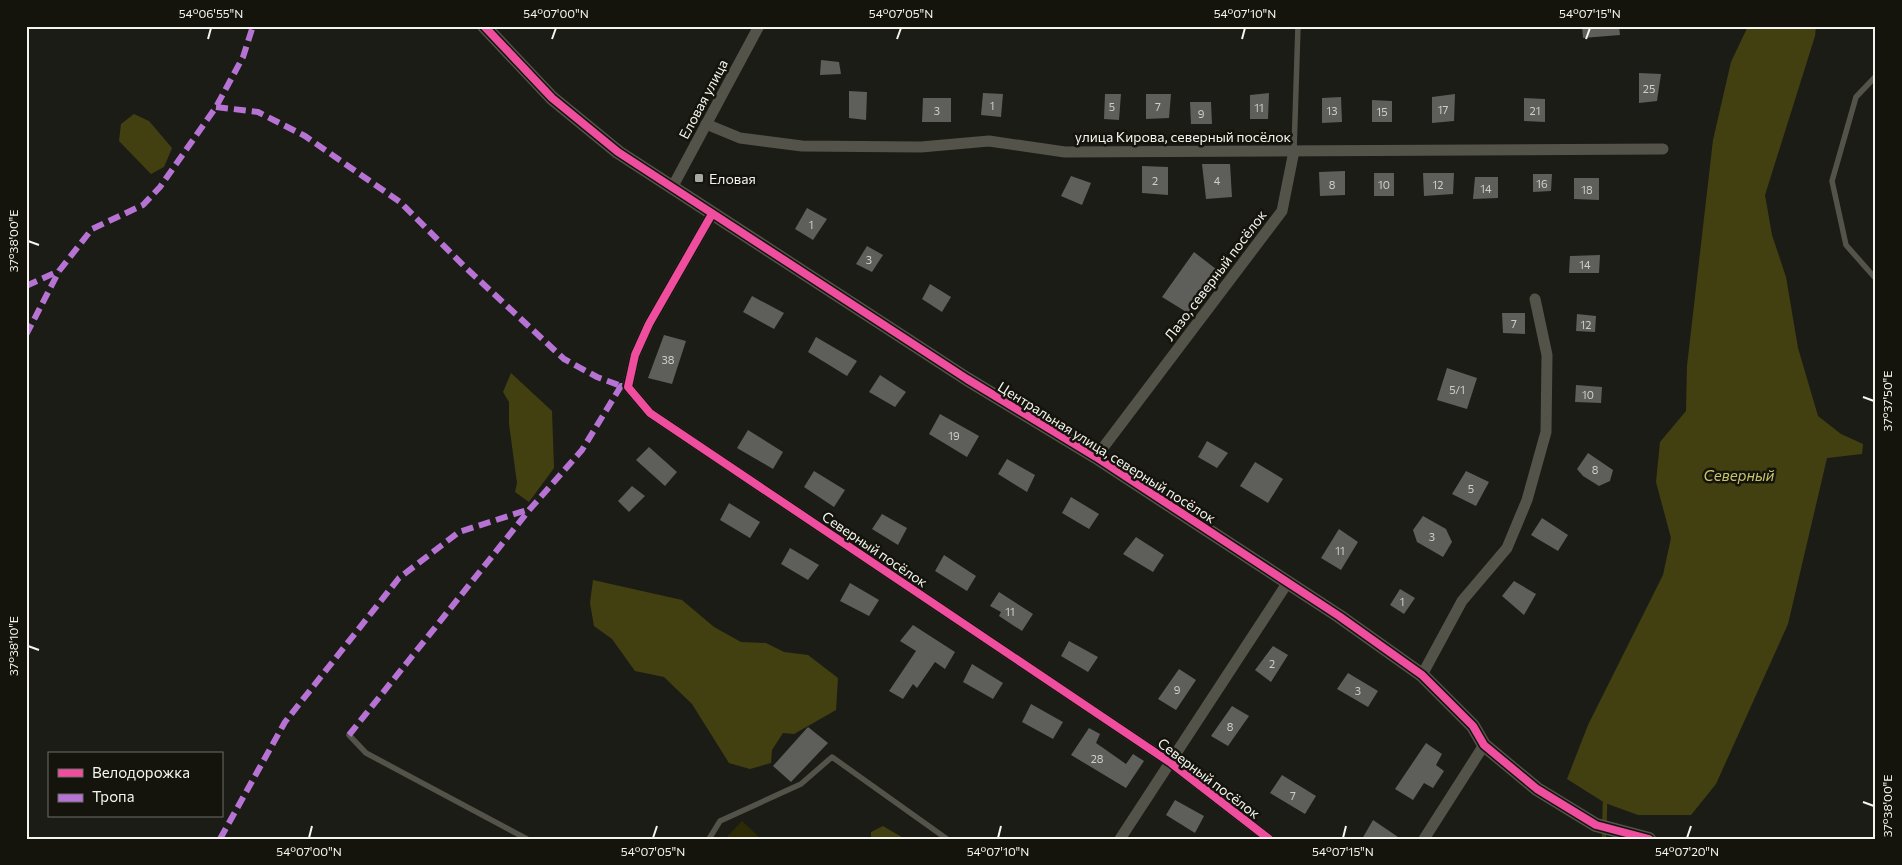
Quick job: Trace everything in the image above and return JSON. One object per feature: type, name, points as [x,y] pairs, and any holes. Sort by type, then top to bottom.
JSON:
[{"type":"street","name":"Центральная улица, северный посёлок","points":[[484,26],[552,98],[618,152],[967,379],[1096,457],[1288,582],[1422,675],[1474,726],[1484,745],[1536,789],[1596,825],[1649,839]]},
{"type":"street","name":"Еловая улица","points":[[673,186],[759,26]]},
{"type":"street","name":"улица Кирова, северный посёлок","points":[[706,124],[740,138],[802,146],[921,147],[989,141],[1065,152],[1663,149]]},
{"type":"street","name":"Лазо, северный посёлок","points":[[1096,457],[1282,211],[1294,151]]},
{"type":"street","name":"Северный посёлок","points":[[712,214],[649,324],[635,355],[628,387],[650,413],[1171,763],[1269,839]]},
{"type":"street","points":[[1422,675],[1462,601],[1508,548],[1527,500],[1546,432],[1547,355],[1536,299]]},
{"type":"street","points":[[1120,839],[1288,582]]},
{"type":"street","points":[[1424,839],[1484,745]]},
{"type":"lane","name":"Лазо, северный посёлок","points":[[1294,151],[1298,26]]},
{"type":"lane","points":[[1876,76],[1856,97],[1832,181],[1846,245],[1876,279]]},
{"type":"lane","points":[[349,735],[366,753],[527,839]]},
{"type":"lane","points":[[709,839],[720,821],[801,784],[832,757],[947,839]]},
{"type":"shaded area","points":[[742,821],[761,839],[725,839]]},
{"type":"water","name":"Северный","points":[[1748,26],[1816,26],[1815,36],[1765,195],[1772,235],[1786,277],[1798,348],[1818,416],[1841,434],[1863,444],[1862,454],[1827,458],[1788,624],[1716,784],[1691,815],[1638,815],[1605,803],[1567,779],[1588,725],[1663,575],[1671,538],[1656,482],[1660,442],[1686,411],[1687,366],[1713,140],[1731,62]]},
{"type":"water","points":[[134,114],[149,121],[172,148],[164,167],[151,174],[119,141],[121,124]]},
{"type":"water","points":[[511,373],[552,411],[554,468],[529,502],[515,492],[517,483],[509,424],[509,402],[503,392]]},
{"type":"water","points":[[593,580],[682,600],[714,627],[741,642],[766,643],[784,652],[808,655],[838,678],[836,710],[794,734],[783,733],[772,750],[771,763],[750,769],[729,763],[692,704],[664,677],[635,671],[612,639],[594,626],[590,603]]},
{"type":"water","points":[[883,826],[905,839],[871,839],[871,832]]},
{"type":"building","points":[[1582,26],[1619,26],[1620,35],[1583,38]]},
{"type":"building","points":[[821,60],[839,62],[841,74],[820,75]]},
{"type":"building","points":[[1639,73],[1661,74],[1657,101],[1639,103]]},
{"type":"building","points":[[849,91],[867,92],[866,120],[849,118]]},
{"type":"building","points":[[983,93],[1003,94],[1001,117],[981,115]]},
{"type":"building","points":[[1269,93],[1268,119],[1250,119],[1250,95]]},
{"type":"building","points":[[1105,94],[1121,94],[1119,120],[1104,119]]},
{"type":"building","points":[[1146,94],[1171,94],[1169,118],[1146,119]]},
{"type":"building","points":[[1455,94],[1454,121],[1432,123],[1432,97]]},
{"type":"building","points":[[1341,97],[1342,122],[1322,123],[1322,98]]},
{"type":"building","points":[[923,98],[951,98],[951,122],[922,122]]},
{"type":"building","points":[[1524,98],[1545,99],[1545,122],[1524,121]]},
{"type":"building","points":[[1372,100],[1392,101],[1392,122],[1372,122]]},
{"type":"building","points":[[1190,102],[1211,102],[1212,124],[1191,124]]},
{"type":"building","points":[[1202,164],[1230,164],[1232,197],[1206,199]]},
{"type":"building","points":[[1142,166],[1168,167],[1168,195],[1142,193]]},
{"type":"building","points":[[1345,171],[1345,195],[1320,196],[1319,172]]},
{"type":"building","points":[[1374,173],[1394,173],[1394,196],[1374,196]]},
{"type":"building","points":[[1423,173],[1454,173],[1453,194],[1424,196]]},
{"type":"building","points":[[1533,174],[1552,174],[1551,191],[1533,192]]},
{"type":"building","points":[[1071,176],[1091,183],[1082,205],[1061,196]]},
{"type":"building","points":[[1475,177],[1498,177],[1498,198],[1473,199]]},
{"type":"building","points":[[1574,178],[1599,178],[1599,200],[1574,199]]},
{"type":"building","points":[[807,208],[827,219],[813,240],[795,229]]},
{"type":"building","points":[[867,246],[883,255],[872,272],[856,264]]},
{"type":"building","points":[[1194,252],[1216,269],[1188,313],[1162,297]]},
{"type":"building","points":[[1600,255],[1599,273],[1569,273],[1570,256]]},
{"type":"building","points":[[930,284],[951,297],[942,312],[922,299]]},
{"type":"building","points":[[752,296],[784,313],[774,329],[743,312]]},
{"type":"building","points":[[1502,313],[1525,313],[1525,334],[1503,333]]},
{"type":"building","points":[[1577,314],[1596,316],[1595,332],[1576,331]]},
{"type":"building","points":[[664,335],[686,341],[672,384],[648,378]]},
{"type":"building","points":[[816,337],[857,361],[847,376],[808,352]]},
{"type":"building","points":[[1447,368],[1477,378],[1467,409],[1437,400]]},
{"type":"building","points":[[880,375],[906,392],[895,407],[869,392]]},
{"type":"building","points":[[1576,385],[1602,387],[1601,403],[1575,402]]},
{"type":"building","points":[[940,414],[979,436],[967,457],[929,434]]},
{"type":"building","points":[[748,430],[783,452],[773,469],[737,448]]},
{"type":"building","points":[[1207,441],[1228,453],[1217,468],[1198,457]]},
{"type":"building","points":[[649,447],[677,472],[665,486],[636,460]]},
{"type":"building","points":[[1588,453],[1613,470],[1610,481],[1599,486],[1583,476],[1577,469]]},
{"type":"building","points":[[1007,459],[1035,475],[1027,492],[998,474]]},
{"type":"building","points":[[1255,462],[1283,479],[1268,503],[1240,486]]},
{"type":"building","points":[[814,471],[845,490],[834,507],[804,487]]},
{"type":"building","points":[[1466,471],[1489,482],[1476,506],[1452,494]]},
{"type":"building","points":[[632,486],[645,496],[629,512],[618,501]]},
{"type":"building","points":[[1071,497],[1099,514],[1089,529],[1062,513]]},
{"type":"building","points":[[729,503],[760,522],[750,538],[720,520]]},
{"type":"building","points":[[882,514],[907,528],[898,545],[872,529]]},
{"type":"building","points":[[1423,516],[1446,529],[1452,542],[1443,557],[1417,542],[1413,530]]},
{"type":"building","points":[[1542,518],[1568,535],[1558,551],[1531,535]]},
{"type":"building","points":[[1339,529],[1358,542],[1341,570],[1321,558]]},
{"type":"building","points":[[1136,537],[1164,555],[1153,572],[1123,554]]},
{"type":"building","points":[[790,548],[819,565],[808,580],[781,564]]},
{"type":"building","points":[[944,555],[976,576],[967,591],[935,571]]},
{"type":"building","points":[[1514,581],[1536,594],[1524,615],[1502,596]]},
{"type":"building","points":[[850,583],[879,600],[869,616],[840,601]]},
{"type":"building","points":[[1400,589],[1415,598],[1404,614],[1390,605]]},
{"type":"building","points":[[999,592],[1033,614],[1022,631],[999,616],[1001,612],[990,606]]},
{"type":"building","points":[[913,625],[955,652],[945,669],[935,662],[917,688],[913,684],[903,699],[889,691],[916,651],[900,641]]},
{"type":"building","points":[[1069,641],[1098,657],[1088,672],[1061,656]]},
{"type":"building","points":[[1273,646],[1288,655],[1271,682],[1255,670]]},
{"type":"building","points":[[972,664],[1003,683],[993,699],[963,682]]},
{"type":"building","points":[[1179,669],[1196,680],[1176,710],[1158,699]]},
{"type":"building","points":[[1348,673],[1378,691],[1368,707],[1337,689]]},
{"type":"building","points":[[1031,704],[1063,722],[1053,739],[1022,722]]},
{"type":"building","points":[[1232,706],[1249,716],[1228,746],[1211,736]]},
{"type":"building","points":[[808,727],[828,743],[791,782],[773,766]]},
{"type":"building","points":[[1089,728],[1100,734],[1096,743],[1126,764],[1133,754],[1144,761],[1126,788],[1071,755]]},
{"type":"building","points":[[1426,743],[1442,754],[1436,765],[1444,771],[1433,788],[1424,783],[1413,800],[1395,789]]},
{"type":"building","points":[[1282,775],[1316,796],[1305,814],[1270,793]]},
{"type":"building","points":[[1175,800],[1204,816],[1195,833],[1166,815]]},
{"type":"building","points":[[1373,820],[1401,839],[1362,839]]},
{"type":"waterway","points":[[1604,839],[1605,803]]},
{"type":"marked path","points":[[26,335],[59,271],[92,229],[143,205],[160,187],[216,107],[243,57],[253,26]]},
{"type":"marked path","points":[[216,107],[258,112],[305,136],[400,202],[465,267],[564,359],[597,377],[621,386]]},
{"type":"marked path","points":[[26,286],[59,271]]},
{"type":"marked path","points":[[349,735],[530,509],[582,450],[621,386],[625,387]]},
{"type":"marked path","points":[[220,839],[285,722],[399,578],[459,532],[530,509]]},
{"type":"cycle path","points":[[484,26],[552,98],[618,152],[967,379],[1096,457],[1339,616],[1422,675],[1473,726],[1484,745],[1537,789],[1596,825],[1649,839]]},
{"type":"cycle path","points":[[712,214],[649,324],[635,355],[628,387],[650,413],[1171,763],[1269,839]]},
{"type":"place","name":"Еловая","points":[[699,178]]}]
